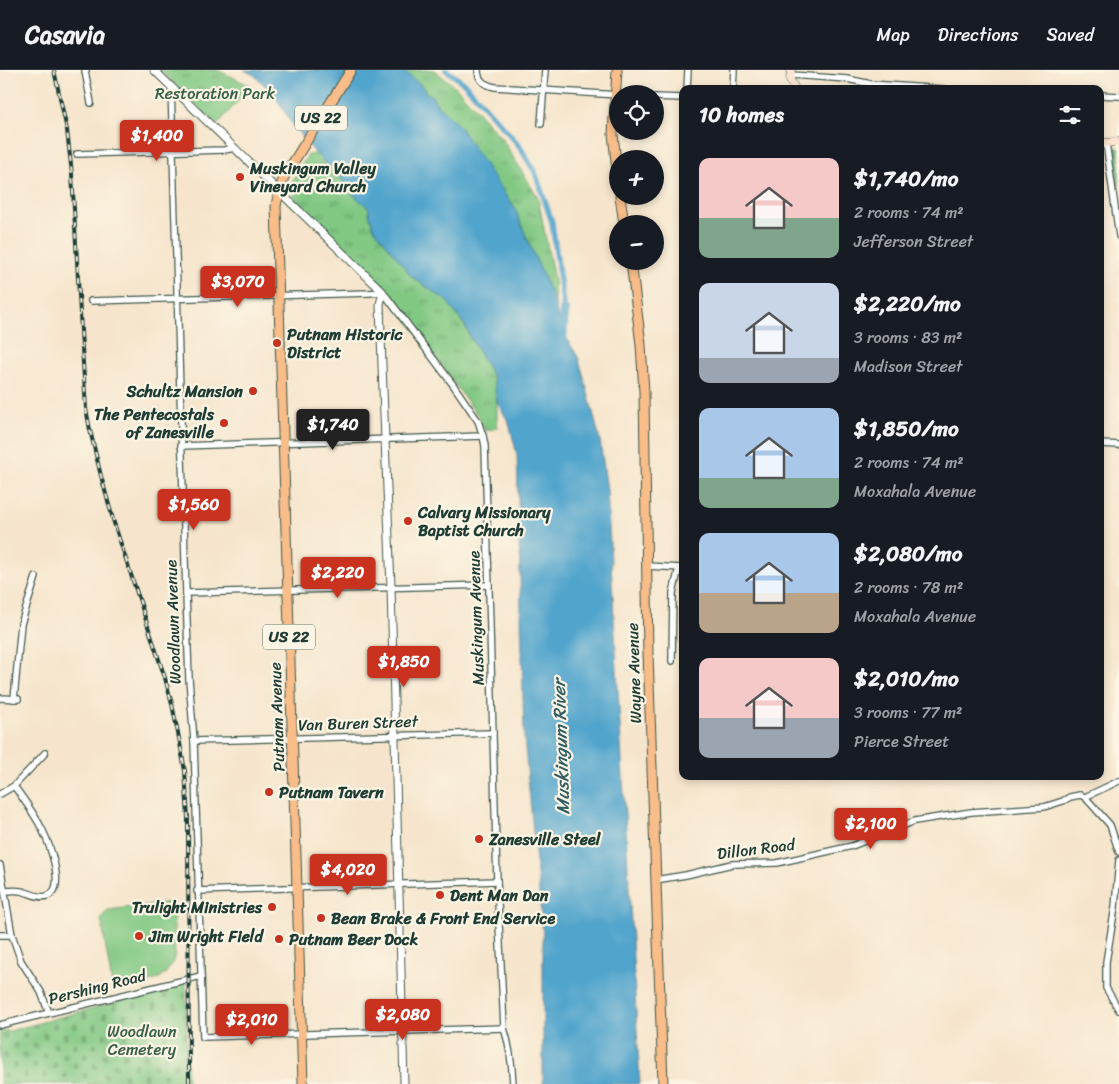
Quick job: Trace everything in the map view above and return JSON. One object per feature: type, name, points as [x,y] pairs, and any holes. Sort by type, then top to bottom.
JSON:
[{"type":"main road","name":"Putnam Avenue","points":[[303,1084],[276,206],[284,177],[351,70]]},
{"type":"main road","points":[[616,85],[617,70]]},
{"type":"main road","points":[[791,73],[790,80],[792,85]]},
{"type":"main road","points":[[1104,143],[1119,142]]},
{"type":"main road","name":"Wayne Avenue","points":[[632,270],[641,345],[644,392],[648,653],[663,1084]]},
{"type":"street","points":[[86,70],[90,103]]},
{"type":"street","name":"Muskingum Avenue","points":[[154,70],[382,292],[454,386],[478,421],[483,436],[485,455],[497,881],[504,1028],[513,1084]]},
{"type":"street","points":[[478,70],[478,75],[482,81],[489,86],[609,95]]},
{"type":"street","points":[[541,124],[545,70]]},
{"type":"street","points":[[687,85],[688,70]]},
{"type":"street","points":[[733,85],[734,70]]},
{"type":"street","points":[[791,73],[885,85]]},
{"type":"street","name":"Woodlawn Avenue","points":[[171,86],[186,593],[189,679],[194,741],[197,891],[203,1037],[301,1034]]},
{"type":"street","points":[[1104,95],[1119,96]]},
{"type":"street","points":[[664,97],[679,98]]},
{"type":"street","points":[[78,154],[172,152],[235,148]]},
{"type":"street","points":[[1104,149],[1119,236]]},
{"type":"street","points":[[90,301],[369,294],[382,292],[380,304],[391,587],[404,1084]]},
{"type":"street","points":[[182,446],[483,436]]},
{"type":"street","points":[[1104,444],[1119,446]]},
{"type":"street","points":[[647,566],[679,568]]},
{"type":"street","points":[[672,660],[672,598],[679,575]]},
{"type":"street","points":[[0,698],[16,699],[21,624],[36,577]]},
{"type":"street","points":[[186,593],[489,585]]},
{"type":"street","name":"Van Buren Street","points":[[194,741],[493,733]]},
{"type":"street","points":[[0,794],[14,786],[44,753]]},
{"type":"street","name":"Dillon Road","points":[[655,880],[732,864],[777,863],[852,846],[915,821],[971,812],[1044,807],[1070,797],[1080,795],[1085,797],[1119,781]]},
{"type":"street","points":[[5,892],[14,890],[47,896],[56,887],[54,864],[43,830],[14,786]]},
{"type":"street","points":[[1085,797],[1110,825],[1119,852]]},
{"type":"street","points":[[1119,860],[1115,907],[1106,962],[1106,988],[1119,1010]]},
{"type":"street","points":[[0,865],[12,935],[21,961],[42,992],[49,1013]]},
{"type":"street","points":[[197,891],[497,881]]},
{"type":"street","points":[[0,935],[12,935]]},
{"type":"street","name":"Pershing Road","points":[[0,1025],[200,976]]},
{"type":"street","points":[[301,1034],[504,1028]]},
{"type":"green space","name":"Restoration Park","points":[[160,70],[217,70],[251,86],[217,125]]},
{"type":"green space","points":[[403,70],[434,70],[457,88],[503,140],[538,198],[554,280],[555,303],[515,209],[431,96]]},
{"type":"green space","points":[[1113,148],[1119,148],[1119,196]]},
{"type":"green space","points":[[316,154],[343,179],[344,187],[369,208],[369,214],[412,277],[447,301],[465,326],[493,377],[497,402],[497,428],[485,431],[478,416],[396,304],[390,293],[292,197],[294,195],[292,185],[295,175],[308,155]]},
{"type":"green space","name":"Jim Wright Field","points":[[173,902],[175,955],[172,964],[165,974],[156,980],[113,991],[101,918],[108,910]]},
{"type":"green space","name":"Woodlawn Cemetery","points":[[186,983],[187,1084],[0,1084],[0,1030],[9,1031]]},
{"type":"water","points":[[244,70],[403,70],[424,88],[425,92],[431,95],[437,104],[459,126],[515,209],[555,303],[558,318],[567,339],[578,357],[600,440],[607,490],[640,1084],[543,1084],[543,935],[524,738],[517,455],[509,423],[497,402],[493,377],[465,326],[447,301],[412,277],[373,227],[369,208],[344,187],[342,179],[316,154],[292,124],[274,94],[254,75]]},
{"type":"waterway","name":"Muskingum River","points":[[446,70],[465,84],[518,144],[535,172],[552,222],[564,310]]},
{"type":"waterway","name":"Muskingum River","points":[[562,342],[564,310]]},
{"type":"railway","points":[[54,70],[67,130],[72,174],[86,408],[90,430],[114,523],[165,678],[185,771],[188,818],[189,1084]]},
{"type":"place","name":"Muskingum Valley Vineyard Church","points":[[240,177]]},
{"type":"place","name":"Putnam Historic District","points":[[277,343]]},
{"type":"place","name":"Schultz Mansion","points":[[253,391]]},
{"type":"place","name":"The Pentecostals of Zanesville","points":[[224,423]]},
{"type":"place","name":"Calvary Missionary Baptist Church","points":[[408,521]]},
{"type":"place","name":"Putnam Tavern","points":[[269,792]]},
{"type":"place","name":"Zanesville Steel","points":[[479,839]]},
{"type":"place","name":"Dent Man Dan","points":[[440,895]]},
{"type":"place","name":"Trulight Ministries","points":[[272,907]]},
{"type":"place","name":"Bean Brake & Front End Service","points":[[321,918]]},
{"type":"place","name":"Jim Wright Field","points":[[139,936]]},
{"type":"place","name":"Putnam Beer Dock","points":[[279,939]]}]
